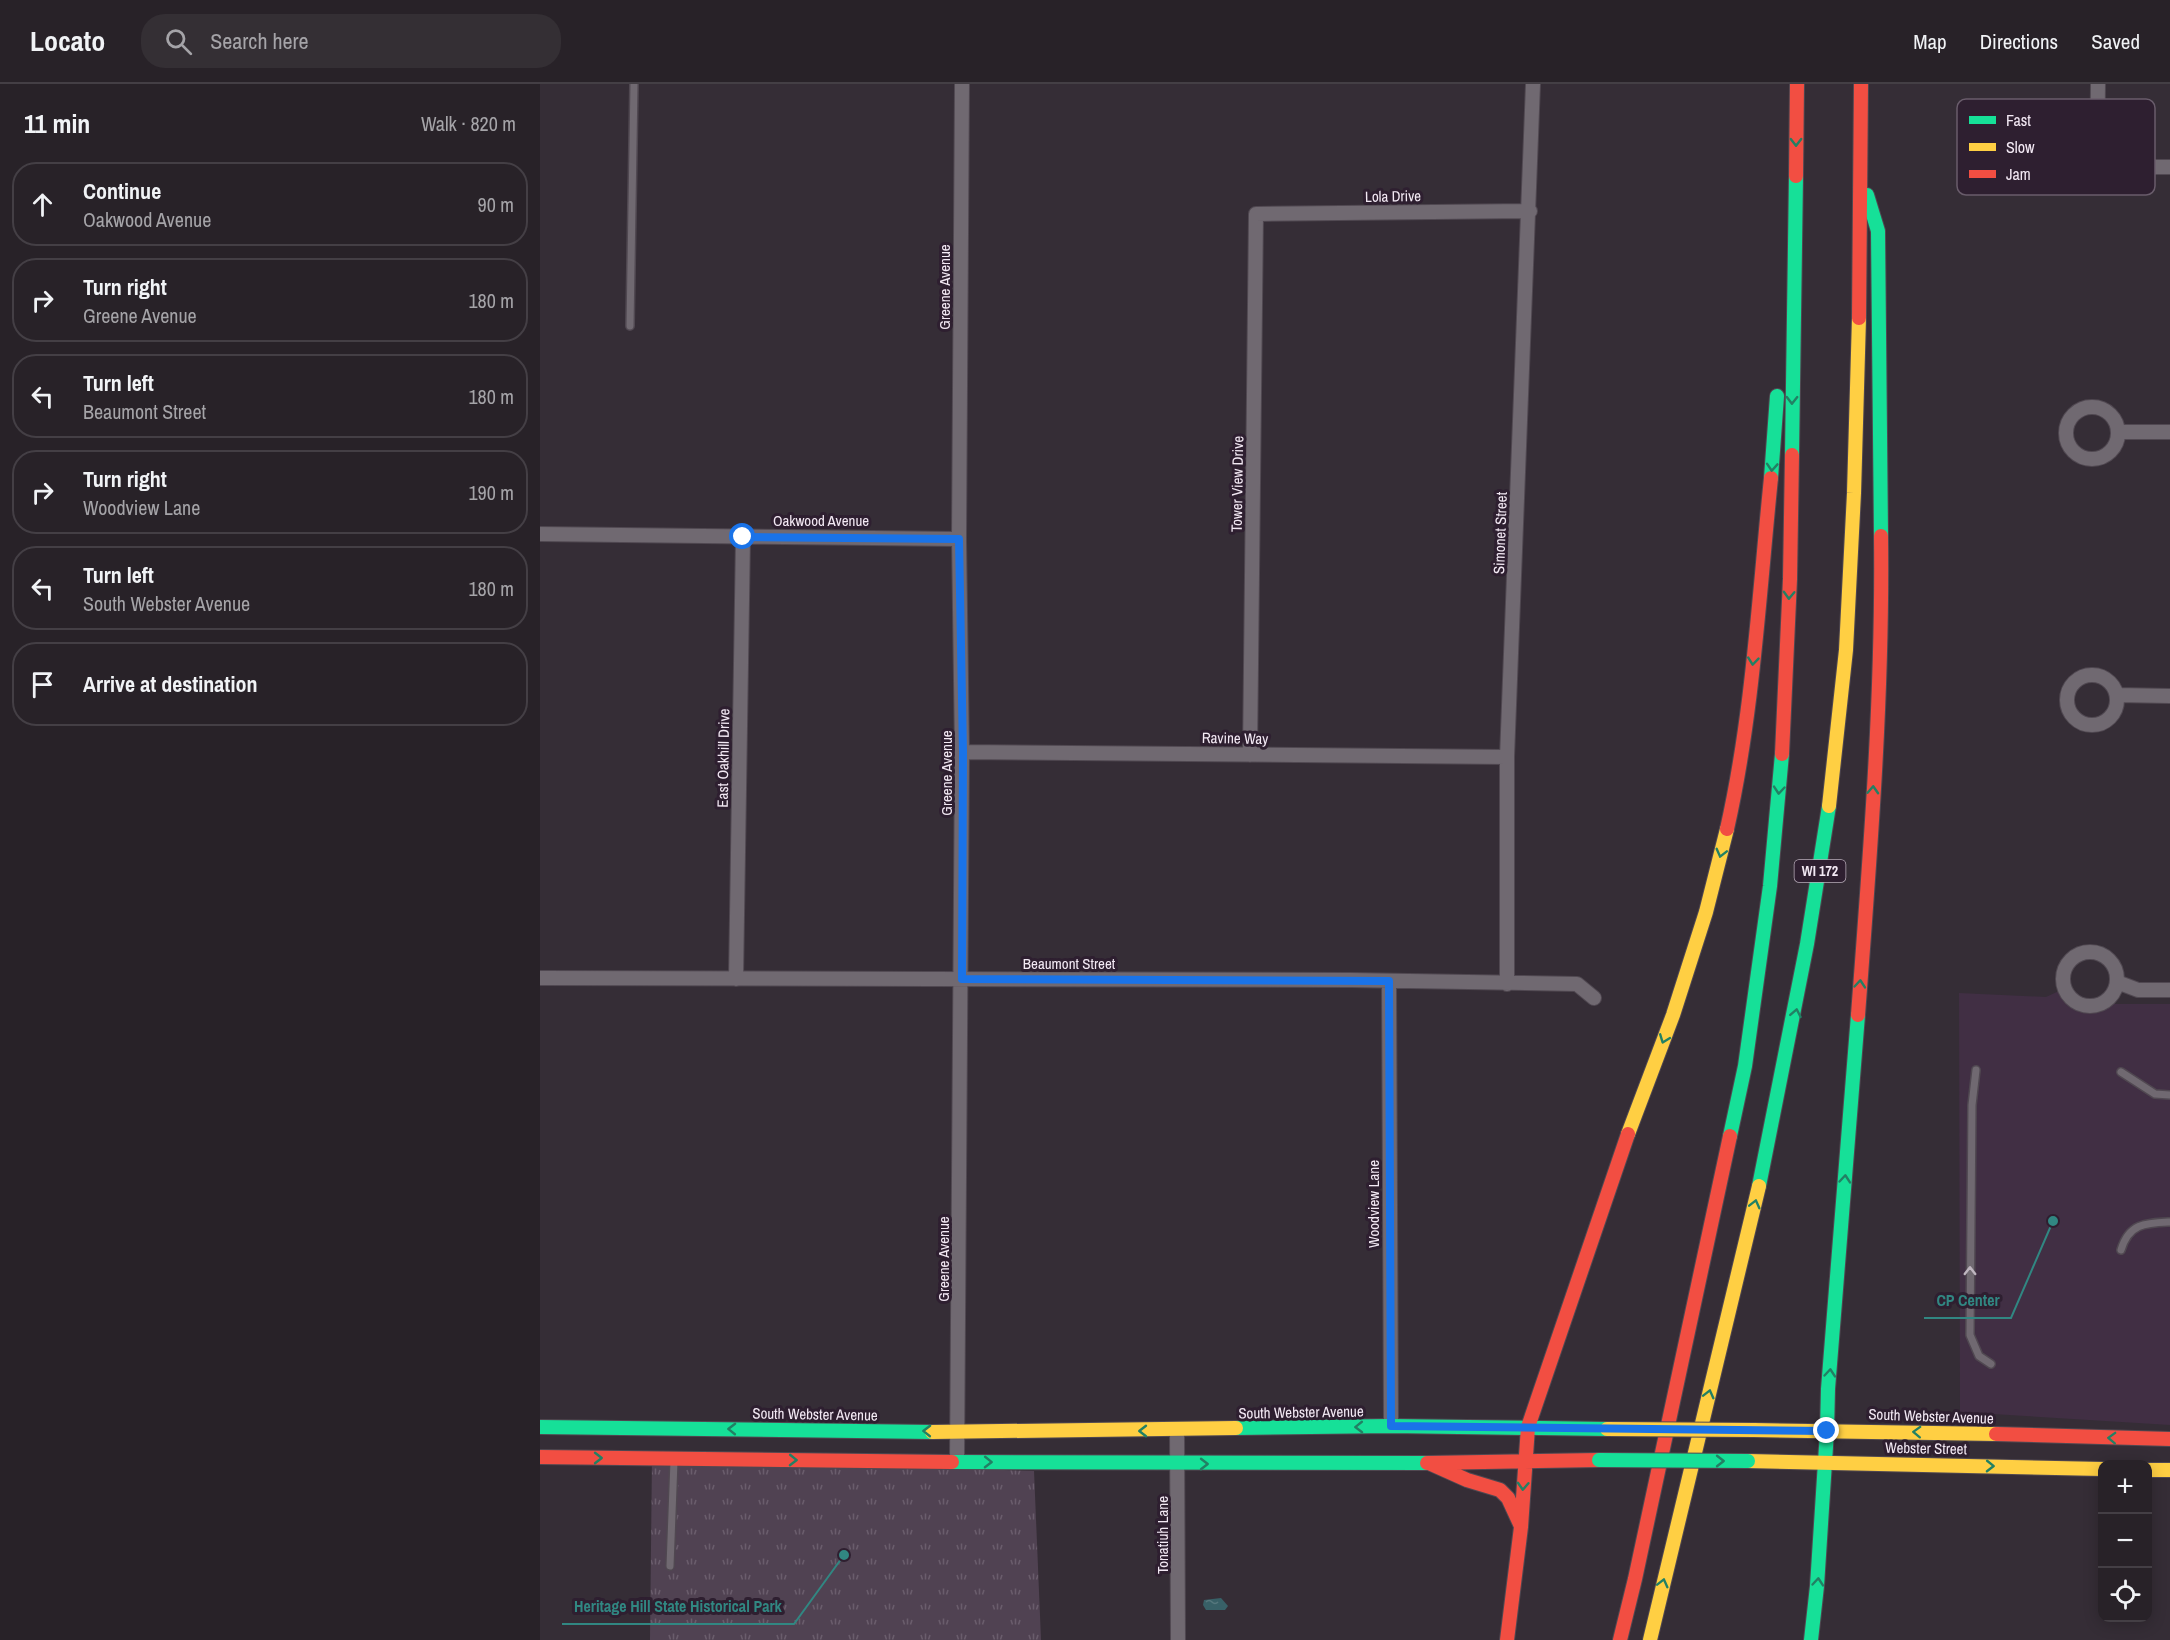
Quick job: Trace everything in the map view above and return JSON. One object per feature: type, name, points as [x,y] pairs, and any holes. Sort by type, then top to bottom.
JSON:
[{"type":"main road","name":"WI 172","points":[[1620,1640],[1745,1066],[1770,886],[1782,760],[1790,579],[1797,84]]},
{"type":"main road","name":"WI 172","points":[[1650,1640],[1766,1156],[1797,1009],[1822,856],[1845,668],[1856,464],[1862,84]]},
{"type":"main road","points":[[1811,1640],[1827,1463],[1828,1389],[1867,896],[1881,654],[1878,231],[1861,176]]},
{"type":"main road","points":[[1507,1640],[1521,1527],[1528,1427],[1634,1116],[1673,1015],[1706,912],[1736,788],[1746,726],[1777,395],[1792,326]]},
{"type":"main road","name":"South Webster Avenue","points":[[540,1426],[958,1432],[1391,1426],[1528,1427],[1867,1431],[2170,1439]]},
{"type":"main road","points":[[540,1457],[1178,1464],[1525,1461]]},
{"type":"main road","name":"Webster Street","points":[[1525,1461],[1748,1461],[2098,1469]]},
{"type":"main road","points":[[1429,1463],[1467,1480],[1500,1490],[1515,1510],[1521,1527]]},
{"type":"main road","points":[[2152,1470],[2170,1470]]},
{"type":"street","name":"Greene Avenue","points":[[957,1462],[963,752],[959,539],[962,84]]},
{"type":"street","name":"Simonet Street","points":[[1507,984],[1507,757],[1530,211],[1533,84]]},
{"type":"street","points":[[2098,84],[2098,99]]},
{"type":"street","name":"Lola Drive","points":[[1256,214],[1530,211]]},
{"type":"street","name":"Tower View Drive","points":[[1250,755],[1256,214]]},
{"type":"street","points":[[2118,432],[2170,432]]},
{"type":"street","name":"Oakwood Avenue","points":[[540,534],[959,539]]},
{"type":"street","name":"East Oakhill Drive","points":[[736,979],[743,537]]},
{"type":"street","points":[[2117,695],[2170,696]]},
{"type":"street","name":"Ravine Way","points":[[963,752],[1507,757]]},
{"type":"street","name":"Beaumont Street","points":[[540,978],[1389,981],[1577,984],[1594,998]]},
{"type":"street","name":"Woodview Lane","points":[[1389,981],[1391,1426]]},
{"type":"street","points":[[2117,982],[2138,990],[2170,990]]},
{"type":"street","name":"Tonatiuh Lane","points":[[1177,1430],[1178,1640]]},
{"type":"lane","points":[[630,326],[634,84]]},
{"type":"lane","points":[[1976,1070],[1972,1105],[1970,1335],[1979,1356],[1990,1364]]},
{"type":"lane","points":[[2121,1072],[2155,1094],[2170,1095]]},
{"type":"lane","points":[[2121,1250],[2129,1233],[2140,1225],[2170,1222]]},
{"type":"lane","points":[[670,1566],[674,1458]]},
{"type":"shaded area","points":[[2059,991],[2066,1002],[2083,1010],[2098,1010],[2109,1004],[2170,1004],[2170,1425],[1960,1412],[1959,993],[2046,997]]},
{"type":"green space","points":[[652,1458],[1034,1471],[1041,1640],[650,1640]]},
{"type":"water","points":[[1221,1598],[1228,1606],[1225,1610],[1206,1610],[1203,1605],[1204,1600]]},
{"type":"traffic: fast","points":[[1792,455],[1796,176]]},
{"type":"traffic: fast","points":[[1867,195],[1878,231],[1881,536]]},
{"type":"traffic: fast","points":[[1771,478],[1777,396]]},
{"type":"traffic: fast","points":[[1730,1136],[1745,1066],[1770,886],[1782,754]]},
{"type":"traffic: fast","points":[[1759,1186],[1807,944],[1829,806]]},
{"type":"traffic: fast","points":[[1827,1431],[1828,1389],[1858,1015]]},
{"type":"traffic: fast","points":[[1236,1428],[1391,1426],[1607,1429]]},
{"type":"traffic: fast","points":[[540,1427],[932,1432]]},
{"type":"traffic: fast","points":[[1811,1640],[1817,1586],[1827,1431]]},
{"type":"traffic: fast","points":[[1599,1460],[1748,1461]]},
{"type":"traffic: fast","points":[[952,1462],[1427,1463]]},
{"type":"traffic: slow","points":[[1829,806],[1846,650],[1854,493],[1859,318]]},
{"type":"traffic: slow","points":[[1628,1134],[1673,1015],[1706,912],[1727,829]]},
{"type":"traffic: slow","points":[[1650,1640],[1759,1186]]},
{"type":"traffic: slow","points":[[932,1432],[1236,1428]]},
{"type":"traffic: slow","points":[[1607,1429],[1754,1430]]},
{"type":"traffic: slow","points":[[1754,1430],[1996,1434]]},
{"type":"traffic: slow","points":[[1748,1461],[2098,1469]]},
{"type":"traffic: slow","points":[[2152,1470],[2170,1470]]},
{"type":"traffic: jam","points":[[1796,176],[1797,84]]},
{"type":"traffic: jam","points":[[1859,318],[1861,84]]},
{"type":"traffic: jam","points":[[1782,754],[1790,579],[1792,455]]},
{"type":"traffic: jam","points":[[1727,829],[1749,698],[1771,478]]},
{"type":"traffic: jam","points":[[1858,1015],[1878,716],[1881,536]]},
{"type":"traffic: jam","points":[[1528,1427],[1628,1134]]},
{"type":"traffic: jam","points":[[1620,1640],[1730,1136]]},
{"type":"traffic: jam","points":[[1507,1640],[1521,1527],[1528,1427]]},
{"type":"traffic: jam","points":[[1996,1434],[2170,1439]]},
{"type":"traffic: jam","points":[[540,1457],[952,1462]]},
{"type":"traffic: jam","points":[[1427,1463],[1599,1460]]},
{"type":"traffic: jam","points":[[1429,1463],[1467,1480],[1500,1490],[1508,1498],[1520,1524]]},
{"type":"place","name":"CP Center","points":[[2053,1221]]},
{"type":"place","name":"Heritage Hill State Historical Park","points":[[844,1555]]},
{"type":"route","points":[[743,537],[842,536],[959,539],[963,752],[962,979],[1389,981],[1391,1426],[1827,1431]]}]
